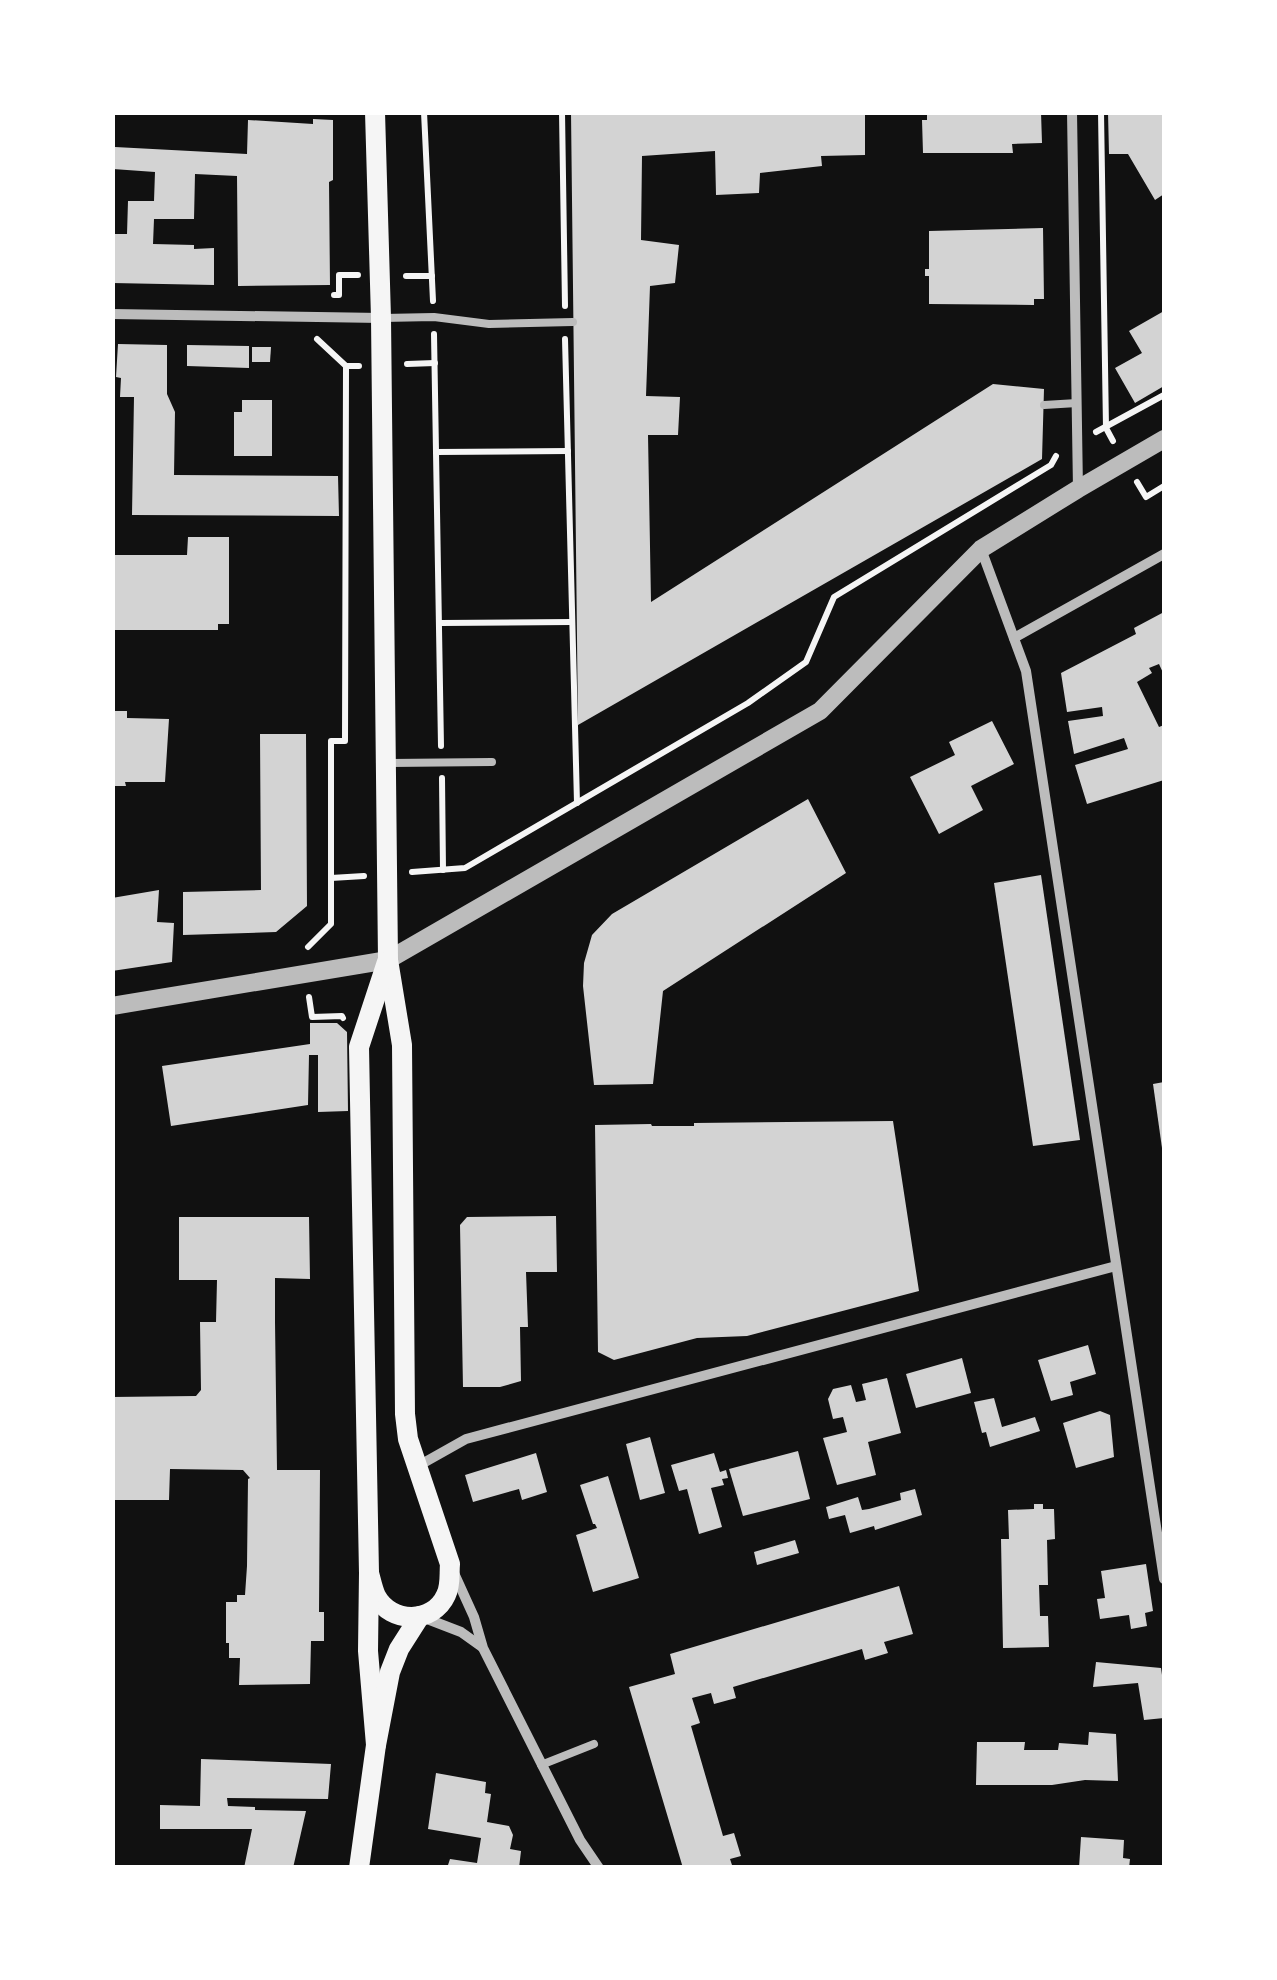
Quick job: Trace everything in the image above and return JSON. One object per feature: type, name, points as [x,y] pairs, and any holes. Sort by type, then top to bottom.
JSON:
[{"type":"main road","points":[[370,1573],[376,1596],[389,1611],[405,1618],[432,1611],[445,1598],[450,1584],[450,1564],[408,1438],[405,1414],[402,1045],[388,960],[376,112]]},
{"type":"main road","points":[[376,1745],[368,1651],[370,1573],[359,1046],[388,960]]},
{"type":"main road","points":[[359,1868],[390,1672],[420,1616]]},
{"type":"street","points":[[1072,112],[1078,489]]},
{"type":"street","points":[[112,314],[380,318]]},
{"type":"street","points":[[112,1006],[388,960],[820,711],[981,549],[1164,439]]},
{"type":"street","points":[[981,549],[1026,671],[1164,1579]]},
{"type":"street","points":[[1014,638],[1164,554]]},
{"type":"street","points":[[417,1467],[466,1439],[1116,1266]]},
{"type":"street","points":[[450,1564],[474,1616],[483,1648],[580,1840],[599,1868]]},
{"type":"street","points":[[420,1616],[461,1632],[483,1648]]},
{"type":"lane","points":[[380,318],[434,317],[489,324],[569,322]]},
{"type":"lane","points":[[1044,405],[1077,403]]},
{"type":"lane","points":[[386,763],[492,762]]},
{"type":"lane","points":[[541,1765],[594,1744]]},
{"type":"path","points":[[424,112],[434,317],[443,870]]},
{"type":"path","points":[[562,112],[577,803]]},
{"type":"path","points":[[1101,112],[1106,428],[1124,462]]},
{"type":"path","points":[[312,1017],[304,952],[331,924],[331,740],[345,740],[346,366]]},
{"type":"path","points":[[465,868],[762,693],[806,662],[834,597],[1051,465],[1060,450],[1164,396]]},
{"type":"path","points":[[436,452],[568,452]]},
{"type":"path","points":[[1146,497],[1164,486]]},
{"type":"path","points":[[441,623],[571,622]]},
{"type":"building","points":[[571,112],[865,112],[865,155],[821,156],[822,166],[760,173],[759,193],[716,195],[715,151],[642,156],[641,240],[679,245],[675,283],[650,286],[646,396],[680,397],[678,435],[648,435],[651,602],[993,384],[1044,389],[1042,459],[578,725]]},
{"type":"building","points":[[927,112],[1041,112],[1042,143],[1012,144],[1013,153],[923,153],[922,120],[927,120]]},
{"type":"building","points":[[1108,112],[1164,112],[1164,194],[1155,200],[1128,154],[1109,154]]},
{"type":"building","points":[[313,119],[333,120],[330,285],[238,286],[237,176],[195,174],[194,219],[154,219],[153,244],[214,248],[214,285],[112,283],[112,234],[127,234],[128,201],[154,201],[155,172],[113,169],[115,147],[247,154],[248,120],[313,124]]},
{"type":"building","points":[[1043,228],[1044,299],[1034,299],[1034,305],[929,304],[929,276],[925,276],[925,269],[929,269],[929,231]]},
{"type":"building","points":[[1164,311],[1164,386],[1135,403],[1115,368],[1142,353],[1129,331]]},
{"type":"building","points":[[118,344],[167,345],[167,394],[175,412],[174,475],[338,476],[339,516],[132,515],[134,397],[120,397],[121,378],[116,377]]},
{"type":"building","points":[[187,345],[249,346],[249,368],[187,366]]},
{"type":"building","points":[[252,347],[271,347],[270,362],[252,362]]},
{"type":"building","points":[[242,400],[272,400],[272,456],[234,456],[234,412],[242,412]]},
{"type":"building","points":[[188,537],[229,537],[229,624],[218,624],[218,630],[112,630],[112,555],[187,555]]},
{"type":"building","points":[[1164,612],[1164,675],[1159,664],[1149,668],[1152,673],[1137,682],[1159,727],[1164,725],[1164,780],[1087,804],[1075,765],[1128,749],[1124,738],[1074,754],[1068,721],[1103,716],[1102,707],[1067,712],[1061,673],[1136,634],[1134,628]]},
{"type":"building","points":[[112,711],[127,711],[127,718],[169,719],[165,782],[125,782],[126,786],[112,786]]},
{"type":"building","points":[[992,721],[1014,764],[971,786],[983,810],[939,834],[910,777],[955,755],[949,742]]},
{"type":"building","points":[[260,734],[306,734],[307,906],[276,932],[183,935],[183,892],[261,890]]},
{"type":"building","points":[[808,799],[846,873],[663,991],[653,1084],[594,1085],[583,986],[584,963],[592,935],[612,914]]},
{"type":"building","points":[[1041,875],[1080,1140],[1033,1146],[994,883]]},
{"type":"building","points":[[159,890],[157,922],[174,923],[172,962],[112,971],[112,898]]},
{"type":"building","points":[[310,1023],[337,1023],[347,1032],[348,1111],[318,1112],[318,1055],[309,1055],[308,1105],[171,1126],[162,1066],[310,1044]]},
{"type":"building","points":[[1164,1082],[1164,1148],[1162,1148],[1153,1084]]},
{"type":"building","points":[[893,1121],[919,1291],[747,1336],[697,1338],[614,1360],[598,1352],[595,1125]]},
{"type":"building","points":[[556,1216],[557,1272],[526,1272],[528,1327],[520,1327],[521,1381],[500,1387],[463,1387],[460,1225],[467,1217]]},
{"type":"building","points":[[179,1217],[309,1217],[310,1279],[275,1278],[275,1322],[277,1470],[320,1470],[319,1612],[324,1612],[324,1641],[311,1641],[310,1684],[239,1685],[240,1658],[229,1658],[226,1602],[237,1602],[237,1595],[245,1595],[250,1478],[243,1470],[170,1469],[169,1500],[112,1500],[112,1397],[196,1396],[201,1390],[200,1322],[216,1322],[217,1280],[179,1280]]},
{"type":"building","points":[[1088,1345],[1096,1374],[1070,1382],[1073,1395],[1051,1401],[1038,1360]]},
{"type":"building","points":[[962,1358],[971,1393],[916,1408],[906,1374]]},
{"type":"building","points":[[887,1378],[901,1433],[868,1442],[876,1475],[837,1485],[823,1438],[847,1432],[843,1417],[833,1419],[828,1399],[833,1389],[851,1385],[856,1402],[866,1400],[862,1384]]},
{"type":"building","points":[[994,1398],[1002,1427],[1035,1417],[1040,1431],[990,1447],[974,1402]]},
{"type":"building","points":[[1100,1411],[1110,1415],[1114,1457],[1076,1468],[1063,1423]]},
{"type":"building","points":[[650,1437],[665,1493],[640,1500],[626,1444]]},
{"type":"building","points":[[798,1451],[810,1499],[743,1516],[729,1469]]},
{"type":"building","points":[[536,1453],[547,1492],[522,1500],[519,1489],[473,1502],[465,1475]]},
{"type":"building","points":[[714,1453],[720,1472],[726,1470],[728,1478],[722,1479],[724,1485],[711,1488],[722,1527],[699,1534],[687,1489],[679,1491],[671,1465]]},
{"type":"building","points":[[608,1476],[639,1578],[593,1592],[576,1535],[597,1528],[580,1485]]},
{"type":"building","points":[[915,1489],[922,1515],[875,1530],[874,1526],[850,1533],[845,1515],[829,1519],[826,1507],[858,1497],[862,1510],[869,1509],[901,1500],[900,1493]]},
{"type":"building","points":[[1034,1504],[1054,1509],[1055,1539],[1047,1540],[1048,1585],[1039,1585],[1040,1616],[1048,1616],[1049,1647],[1003,1648],[1001,1539],[1009,1539],[1008,1510],[1034,1509]]},
{"type":"building","points":[[795,1540],[799,1553],[757,1565],[754,1552]]},
{"type":"building","points":[[1146,1564],[1153,1611],[1145,1613],[1147,1626],[1131,1629],[1129,1615],[1100,1619],[1097,1599],[1105,1598],[1101,1571]]},
{"type":"building","points":[[899,1586],[913,1634],[884,1642],[888,1653],[865,1660],[862,1649],[733,1687],[736,1698],[714,1704],[711,1693],[692,1698],[700,1723],[691,1726],[723,1836],[734,1833],[741,1856],[730,1859],[733,1868],[683,1868],[629,1687],[675,1674],[670,1654]]},
{"type":"building","points":[[1096,1662],[1161,1668],[1164,1718],[1144,1720],[1138,1683],[1093,1687]]},
{"type":"building","points":[[1089,1732],[1116,1734],[1118,1781],[976,1785],[977,1742],[1025,1742],[1024,1750],[1058,1750],[1059,1743],[1088,1745]]},
{"type":"building","points":[[201,1759],[331,1764],[328,1799],[227,1798],[228,1806],[306,1811],[293,1868],[244,1868],[252,1829],[160,1829],[160,1805],[200,1806]]},
{"type":"building","points":[[436,1773],[486,1782],[485,1793],[491,1794],[487,1822],[509,1826],[513,1835],[510,1849],[521,1851],[519,1868],[447,1868],[450,1859],[477,1863],[481,1838],[428,1829]]},
{"type":"building","points":[[1081,1837],[1124,1840],[1123,1858],[1130,1859],[1129,1868],[1079,1868]]}]
